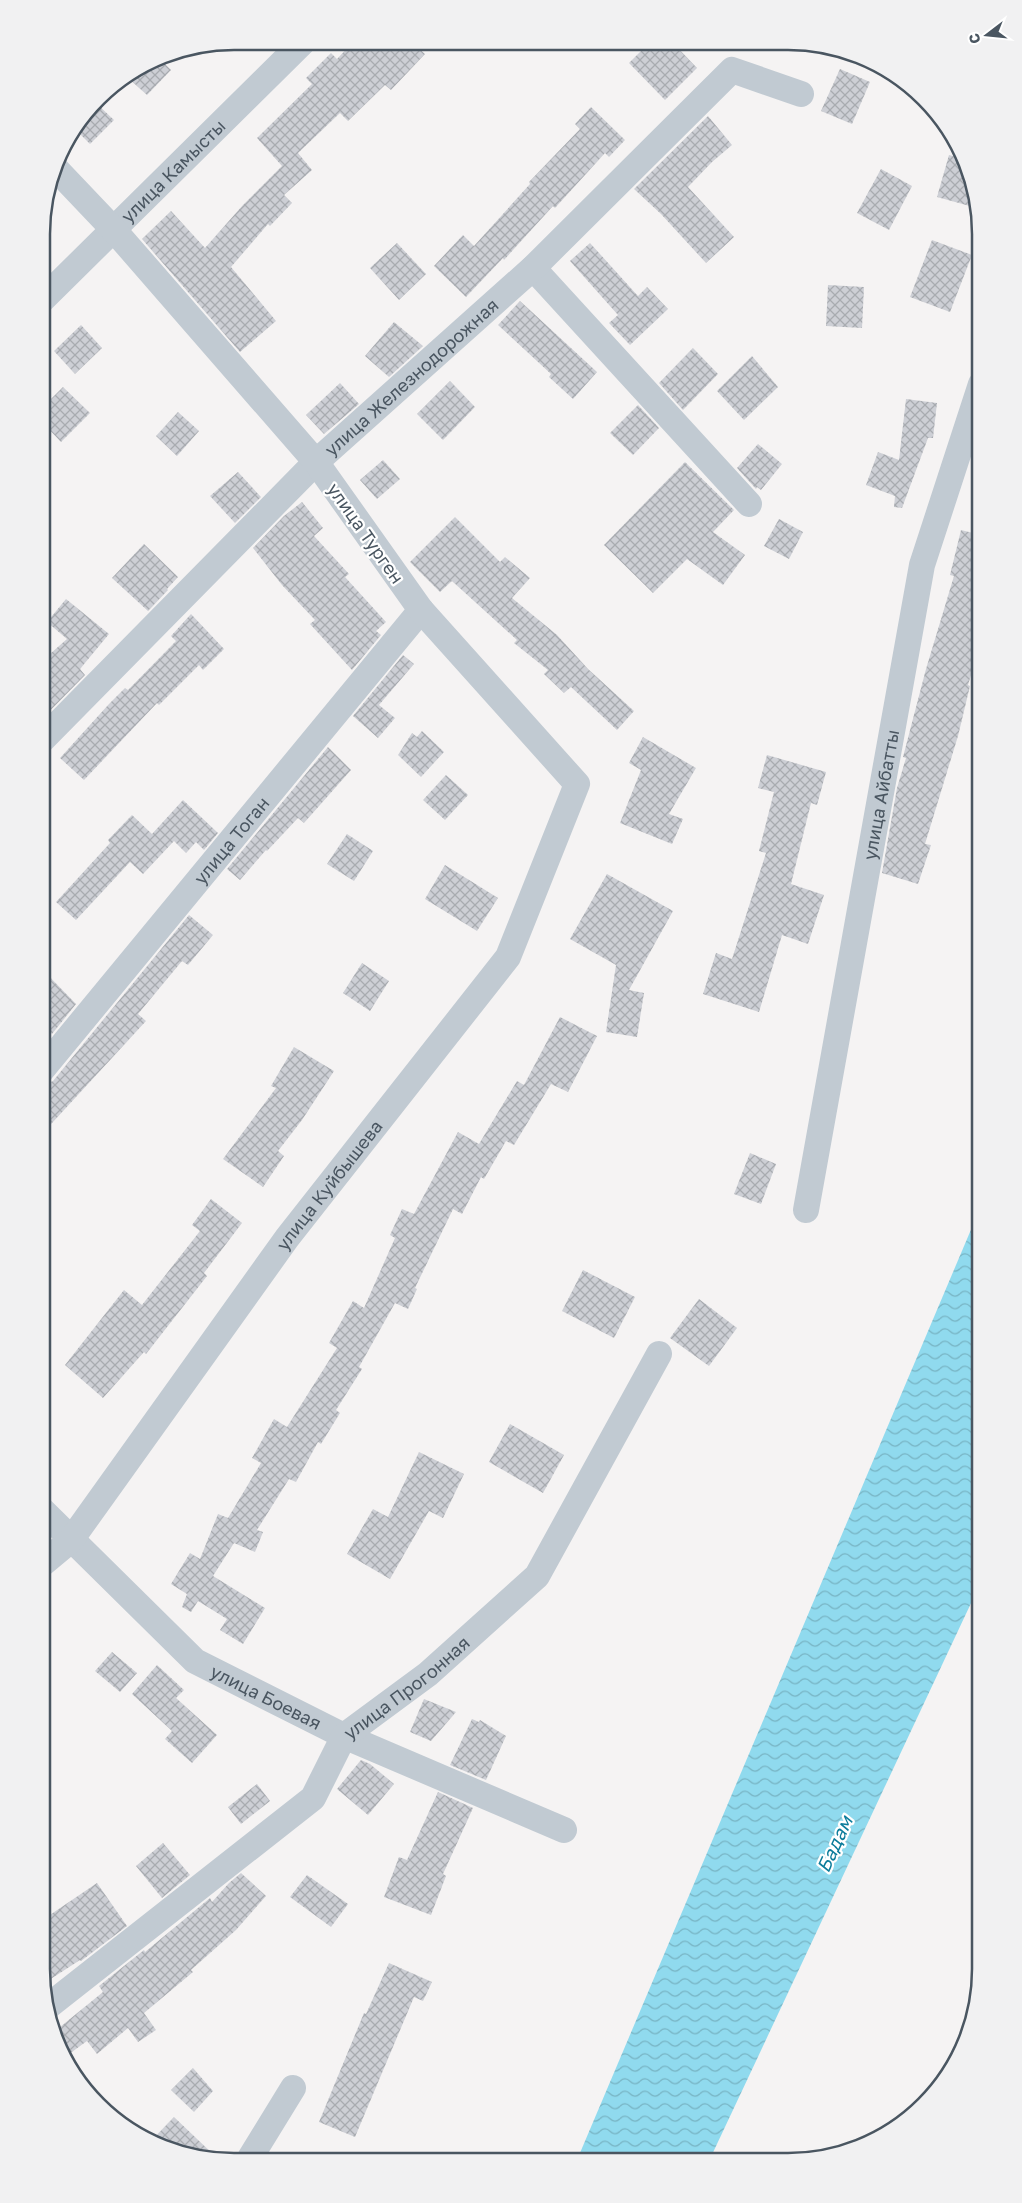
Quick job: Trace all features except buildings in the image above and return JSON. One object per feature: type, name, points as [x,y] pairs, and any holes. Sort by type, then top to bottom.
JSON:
[{"type":"street","name":"улица Камысты","points":[[50,292],[295,50]]},
{"type":"street","name":"улица Железнодорожная","points":[[50,732],[316,462],[533,268],[732,70],[801,94]]},
{"type":"street","name":"улица Турген","points":[[60,174],[114,230],[316,462],[421,610],[577,784]]},
{"type":"street","points":[[533,268],[749,504]]},
{"type":"street","name":"улица Айбатты","points":[[806,1210],[922,566],[972,412]]},
{"type":"street","name":"улица Тоган","points":[[50,1061],[421,610]]},
{"type":"street","name":"улица Куйбышева","points":[[50,1558],[71,1540],[287,1238],[508,957],[577,784]]},
{"type":"street","name":"улица Прогонная","points":[[54,2002],[313,1798],[344,1736],[428,1674],[536,1576],[659,1354]]},
{"type":"street","name":"улица Боевая","points":[[50,1518],[195,1661],[344,1736],[564,1830]]},
{"type":"street","points":[[253,2153],[293,2088]]},
{"type":"water","name":"Бадам","points":[[972,1227],[972,1601],[713,2153],[580,2153]]}]
